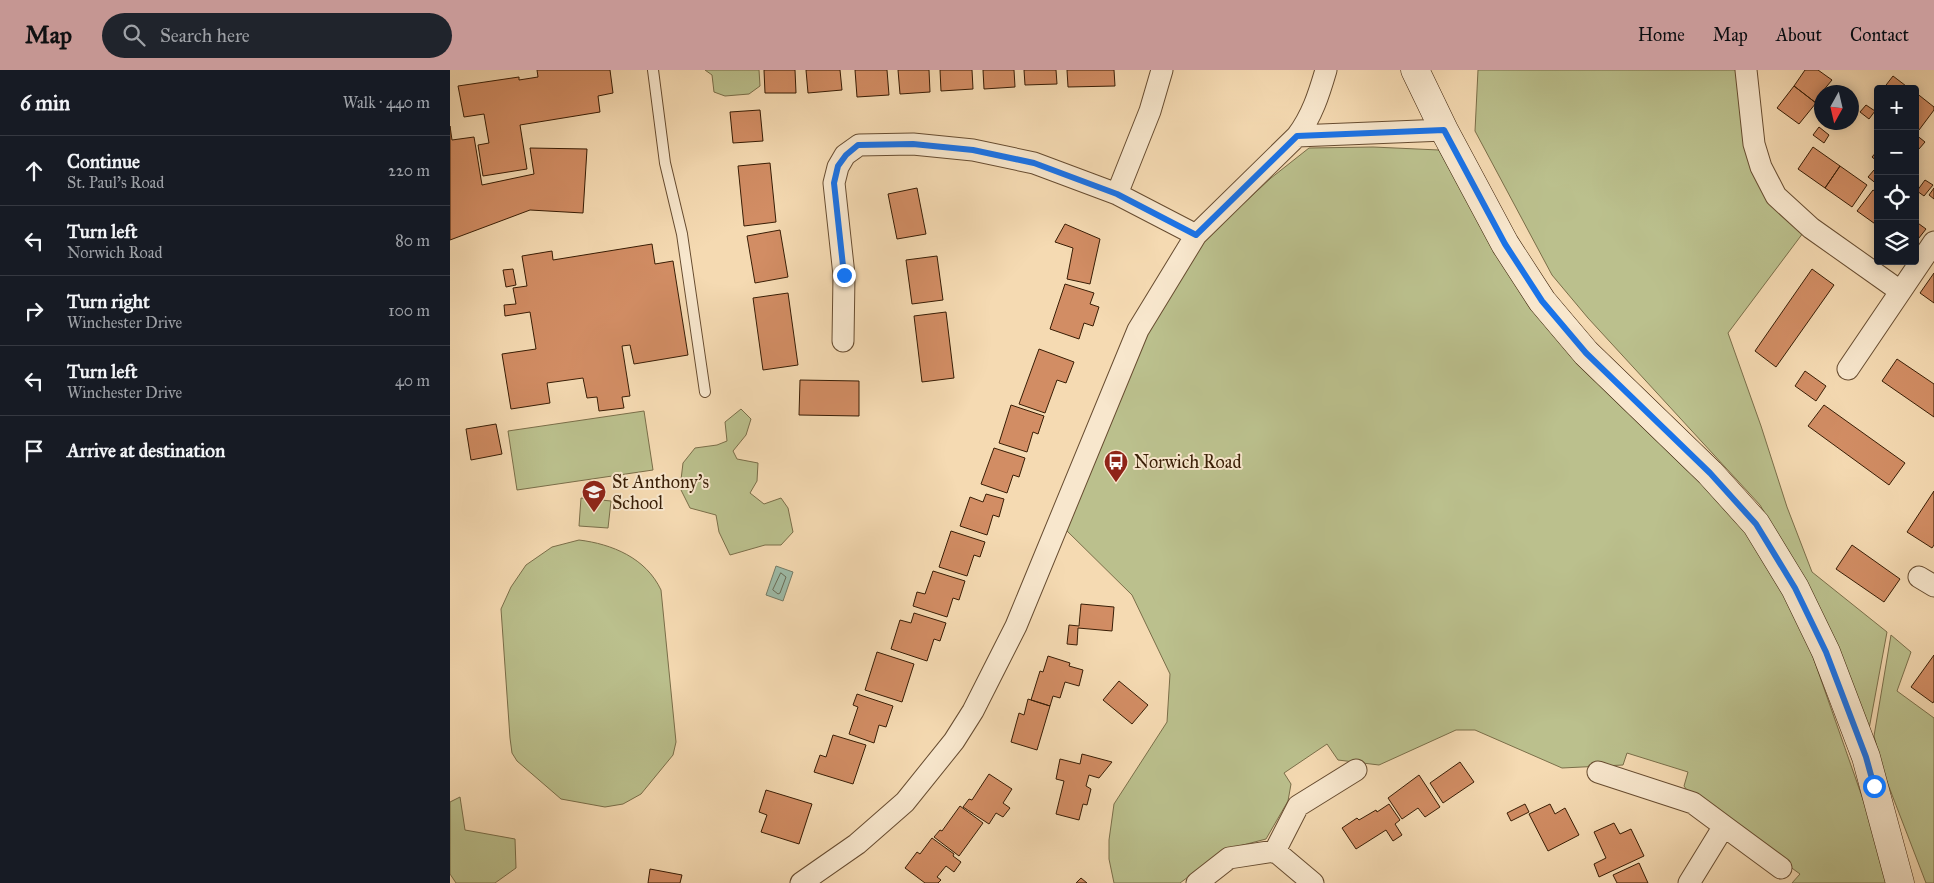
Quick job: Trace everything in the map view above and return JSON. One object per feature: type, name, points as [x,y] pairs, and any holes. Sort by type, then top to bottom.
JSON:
[{"type":"main road","points":[[1415,70],[1444,130],[1505,244],[1542,301],[1586,353],[1710,473],[1756,524],[1795,588],[1826,652],[1866,757],[1900,883]]},
{"type":"street","points":[[1117,194],[1150,110],[1162,70]]},
{"type":"street","points":[[801,883],[857,844],[905,802],[954,741],[973,711],[1016,626],[1138,330],[1196,235],[1297,136],[1305,125],[1317,101],[1326,70]]},
{"type":"street","points":[[1746,70],[1754,144],[1761,167],[1776,196],[1811,228],[1900,291]]},
{"type":"street","points":[[1297,136],[1444,130]]},
{"type":"street","points":[[844,341],[844,275],[834,183],[838,166],[846,155],[858,145],[913,144],[973,150],[1034,163],[1117,194],[1196,235]]},
{"type":"street","points":[[1848,369],[1934,242]]},
{"type":"street","points":[[1274,851],[1298,806],[1356,770]]},
{"type":"street","points":[[1598,772],[1693,803],[1781,868]]},
{"type":"street","points":[[1689,883],[1724,826]]},
{"type":"street","points":[[1197,883],[1229,858],[1274,851],[1313,883]]},
{"type":"lane","points":[[654,70],[665,163],[682,234],[705,392]]},
{"type":"green space","points":[[705,70],[759,70],[760,86],[749,94],[725,96],[714,92],[712,75]]},
{"type":"green space","points":[[1478,70],[1739,70],[1748,146],[1803,233],[1728,333],[1787,507],[1812,572],[1887,632],[1869,729],[1803,577],[1760,505],[1588,318],[1552,275],[1475,131]]},
{"type":"green space","points":[[1373,147],[1439,150],[1495,250],[1702,478],[1750,537],[1786,594],[1813,657],[1866,808],[1886,883],[1792,883],[1800,874],[1689,793],[1684,786],[1688,772],[1627,753],[1623,765],[1562,768],[1475,730],[1456,730],[1379,765],[1338,760],[1327,744],[1284,773],[1291,784],[1288,801],[1266,839],[1224,850],[1180,883],[1114,883],[1109,859],[1109,840],[1114,804],[1167,722],[1170,674],[1132,595],[1065,529],[1146,334],[1202,242],[1271,178],[1309,148]]},
{"type":"green space","points":[[741,409],[751,419],[746,435],[733,451],[737,459],[758,463],[757,481],[750,493],[764,504],[781,498],[788,508],[793,532],[781,545],[765,545],[730,555],[719,532],[716,515],[690,508],[680,488],[683,463],[695,448],[717,445],[727,441],[725,422]]},
{"type":"green space","points":[[644,411],[653,470],[517,490],[508,431]]},
{"type":"green space","points":[[581,498],[611,501],[608,528],[579,526]]},
{"type":"green space","points":[[579,540],[604,545],[627,554],[647,569],[661,590],[676,742],[673,755],[641,794],[623,804],[605,807],[561,799],[517,761],[512,753],[510,738],[501,609],[511,587],[526,565],[552,547]]},
{"type":"green space","points":[[1891,635],[1911,652],[1897,691],[1934,718],[1934,883],[1926,883],[1884,774],[1874,736]]},
{"type":"green space","points":[[460,797],[465,830],[515,839],[516,868],[495,883],[456,883],[450,874],[450,802]]},
{"type":"water","points":[[776,566],[793,572],[783,601],[766,595]]},
{"type":"building","points":[[537,70],[610,70],[613,93],[598,96],[600,112],[520,125],[527,169],[483,176],[478,145],[489,143],[484,114],[464,117],[458,86],[519,77],[519,80],[538,77]]},
{"type":"building","points":[[764,70],[795,70],[796,93],[765,93]]},
{"type":"building","points":[[806,70],[840,70],[842,90],[808,93]]},
{"type":"building","points":[[855,70],[887,70],[889,95],[857,97]]},
{"type":"building","points":[[898,70],[929,70],[930,92],[900,94]]},
{"type":"building","points":[[940,70],[972,70],[973,89],[941,91]]},
{"type":"building","points":[[983,70],[1014,70],[1015,87],[984,89]]},
{"type":"building","points":[[1024,70],[1056,70],[1057,84],[1025,85]]},
{"type":"building","points":[[1067,70],[1114,70],[1115,86],[1068,87]]},
{"type":"building","points":[[1805,70],[1818,70],[1832,80],[1828,85],[1814,85],[1814,101],[1794,86]]},
{"type":"building","points":[[1893,76],[1905,85],[1886,85]]},
{"type":"building","points":[[1794,86],[1814,101],[1814,105],[1799,124],[1777,108]]},
{"type":"building","points":[[1919,95],[1934,107],[1934,110],[1919,130]]},
{"type":"building","points":[[1866,105],[1874,110],[1869,119],[1860,112]]},
{"type":"building","points":[[760,110],[763,141],[733,143],[730,112]]},
{"type":"building","points":[[450,126],[452,140],[474,137],[482,185],[534,174],[530,148],[587,149],[583,213],[530,210],[450,240]]},
{"type":"building","points":[[1817,130],[1823,130],[1829,135],[1824,143],[1813,135]]},
{"type":"building","points":[[1919,137],[1925,142],[1919,149]]},
{"type":"building","points":[[1813,147],[1840,166],[1825,188],[1798,169]]},
{"type":"building","points":[[770,163],[776,222],[744,226],[738,166]]},
{"type":"building","points":[[1840,166],[1867,185],[1852,207],[1825,188]]},
{"type":"building","points":[[1874,170],[1874,182],[1868,177]]},
{"type":"building","points":[[1925,180],[1933,185],[1924,196],[1919,192],[1919,188]]},
{"type":"building","points":[[917,188],[926,234],[897,239],[888,194]]},
{"type":"building","points":[[1934,188],[1934,199],[1929,195]]},
{"type":"building","points":[[1873,190],[1874,191],[1874,223],[1857,211]]},
{"type":"building","points":[[1065,224],[1100,239],[1090,284],[1067,279],[1073,248],[1055,242]]},
{"type":"building","points":[[1919,224],[1926,229],[1919,238]]},
{"type":"building","points":[[780,230],[788,277],[755,283],[747,236]]},
{"type":"building","points":[[652,244],[655,264],[673,261],[688,355],[634,364],[630,345],[622,346],[630,396],[622,397],[624,408],[599,411],[597,397],[587,398],[583,378],[547,383],[550,403],[511,409],[502,354],[536,349],[530,312],[505,316],[504,305],[516,304],[513,288],[527,286],[522,256],[552,251],[553,260]]},
{"type":"building","points":[[937,256],[943,300],[912,304],[906,260]]},
{"type":"building","points":[[513,269],[516,285],[506,287],[503,270]]},
{"type":"building","points":[[1812,269],[1834,285],[1776,367],[1755,351]]},
{"type":"building","points":[[1934,273],[1934,303],[1920,293]]},
{"type":"building","points":[[1065,284],[1094,293],[1090,304],[1099,307],[1093,326],[1084,323],[1079,339],[1050,329]]},
{"type":"building","points":[[788,293],[798,365],[763,370],[753,298]]},
{"type":"building","points":[[946,312],[954,378],[922,382],[914,316]]},
{"type":"building","points":[[1039,349],[1074,362],[1066,383],[1057,380],[1045,413],[1019,404]]},
{"type":"building","points":[[1897,359],[1934,384],[1934,417],[1882,381]]},
{"type":"building","points":[[1805,371],[1826,386],[1816,401],[1795,386]]},
{"type":"building","points":[[800,380],[859,381],[859,416],[799,415]]},
{"type":"building","points":[[1011,405],[1044,416],[1038,434],[1033,432],[1027,452],[999,443]]},
{"type":"building","points":[[1824,405],[1905,463],[1889,485],[1808,426]]},
{"type":"building","points":[[496,424],[502,454],[471,460],[466,429]]},
{"type":"building","points":[[994,448],[1025,458],[1019,477],[1013,475],[1007,493],[981,484]]},
{"type":"building","points":[[1934,491],[1934,545],[1932,548],[1907,532]]},
{"type":"building","points":[[986,494],[1004,499],[999,517],[993,515],[987,535],[960,526],[970,497],[983,502]]},
{"type":"building","points":[[951,531],[985,542],[980,557],[974,555],[967,576],[939,567]]},
{"type":"building","points":[[1852,545],[1900,579],[1884,602],[1836,569]]},
{"type":"building","points":[[933,571],[965,581],[959,600],[953,598],[947,617],[913,606],[917,592],[925,594]]},
{"type":"building","points":[[1081,604],[1114,607],[1112,631],[1078,628],[1077,645],[1067,644],[1069,625],[1079,626]]},
{"type":"building","points":[[914,613],[946,623],[940,641],[934,639],[927,661],[891,649],[900,620],[911,623]]},
{"type":"building","points":[[877,652],[914,664],[902,702],[865,690]]},
{"type":"building","points":[[1934,655],[1934,701],[1933,703],[1911,687]]},
{"type":"building","points":[[1048,656],[1070,663],[1069,666],[1083,670],[1079,686],[1065,682],[1060,698],[1053,696],[1050,706],[1031,700],[1040,671],[1043,672]]},
{"type":"building","points":[[1119,681],[1148,705],[1132,724],[1103,700]]},
{"type":"building","points":[[857,694],[893,706],[886,727],[879,725],[874,743],[849,734],[858,707],[853,705]]},
{"type":"building","points":[[1028,699],[1050,706],[1037,750],[1011,742],[1019,713],[1024,715]]},
{"type":"building","points":[[833,735],[866,745],[853,784],[814,772],[820,755],[826,757]]},
{"type":"building","points":[[1082,754],[1112,762],[1099,778],[1089,775],[1086,786],[1091,789],[1087,805],[1083,804],[1079,820],[1056,814],[1064,781],[1056,779],[1060,759],[1080,764]]},
{"type":"building","points":[[1460,762],[1474,782],[1443,803],[1430,783]]},
{"type":"building","points":[[989,774],[1012,789],[1003,803],[1010,808],[1003,817],[996,813],[989,824],[963,807],[969,799],[972,800]]},
{"type":"building","points":[[1419,775],[1440,807],[1425,817],[1418,808],[1402,819],[1388,798]]},
{"type":"building","points":[[766,790],[812,804],[799,844],[761,832],[767,815],[759,812]]},
{"type":"building","points":[[1389,804],[1400,820],[1395,824],[1402,835],[1393,841],[1386,830],[1356,849],[1342,828],[1357,818],[1359,820]]},
{"type":"building","points":[[1525,804],[1529,812],[1511,821],[1507,813]]},
{"type":"building","points":[[1550,804],[1555,814],[1565,808],[1579,835],[1548,851],[1529,814]]},
{"type":"building","points":[[960,806],[983,823],[959,856],[934,837],[940,830],[942,831]]},
{"type":"building","points":[[1614,823],[1620,834],[1631,829],[1644,856],[1599,877],[1594,864],[1606,858],[1594,832]]},
{"type":"building","points":[[932,838],[954,854],[953,856],[961,862],[954,872],[946,866],[937,877],[941,880],[938,883],[925,883],[905,868],[917,852],[920,854]]},
{"type":"building","points":[[1639,863],[1648,883],[1617,883],[1613,875]]},
{"type":"building","points":[[650,869],[682,875],[680,883],[648,883]]},
{"type":"building","points":[[1081,878],[1087,883],[1076,883]]},
{"type":"place","name":"Norwich Road","points":[[1116,483]]},
{"type":"place","name":"St Anthony's School","points":[[594,513]]},
{"type":"route","points":[[844,275],[834,183],[838,166],[846,155],[858,145],[913,144],[973,150],[1034,163],[1117,194],[1196,235],[1297,136],[1444,130],[1505,244],[1542,301],[1586,353],[1710,473],[1756,524],[1795,588],[1826,652],[1866,757],[1874,786]]}]
